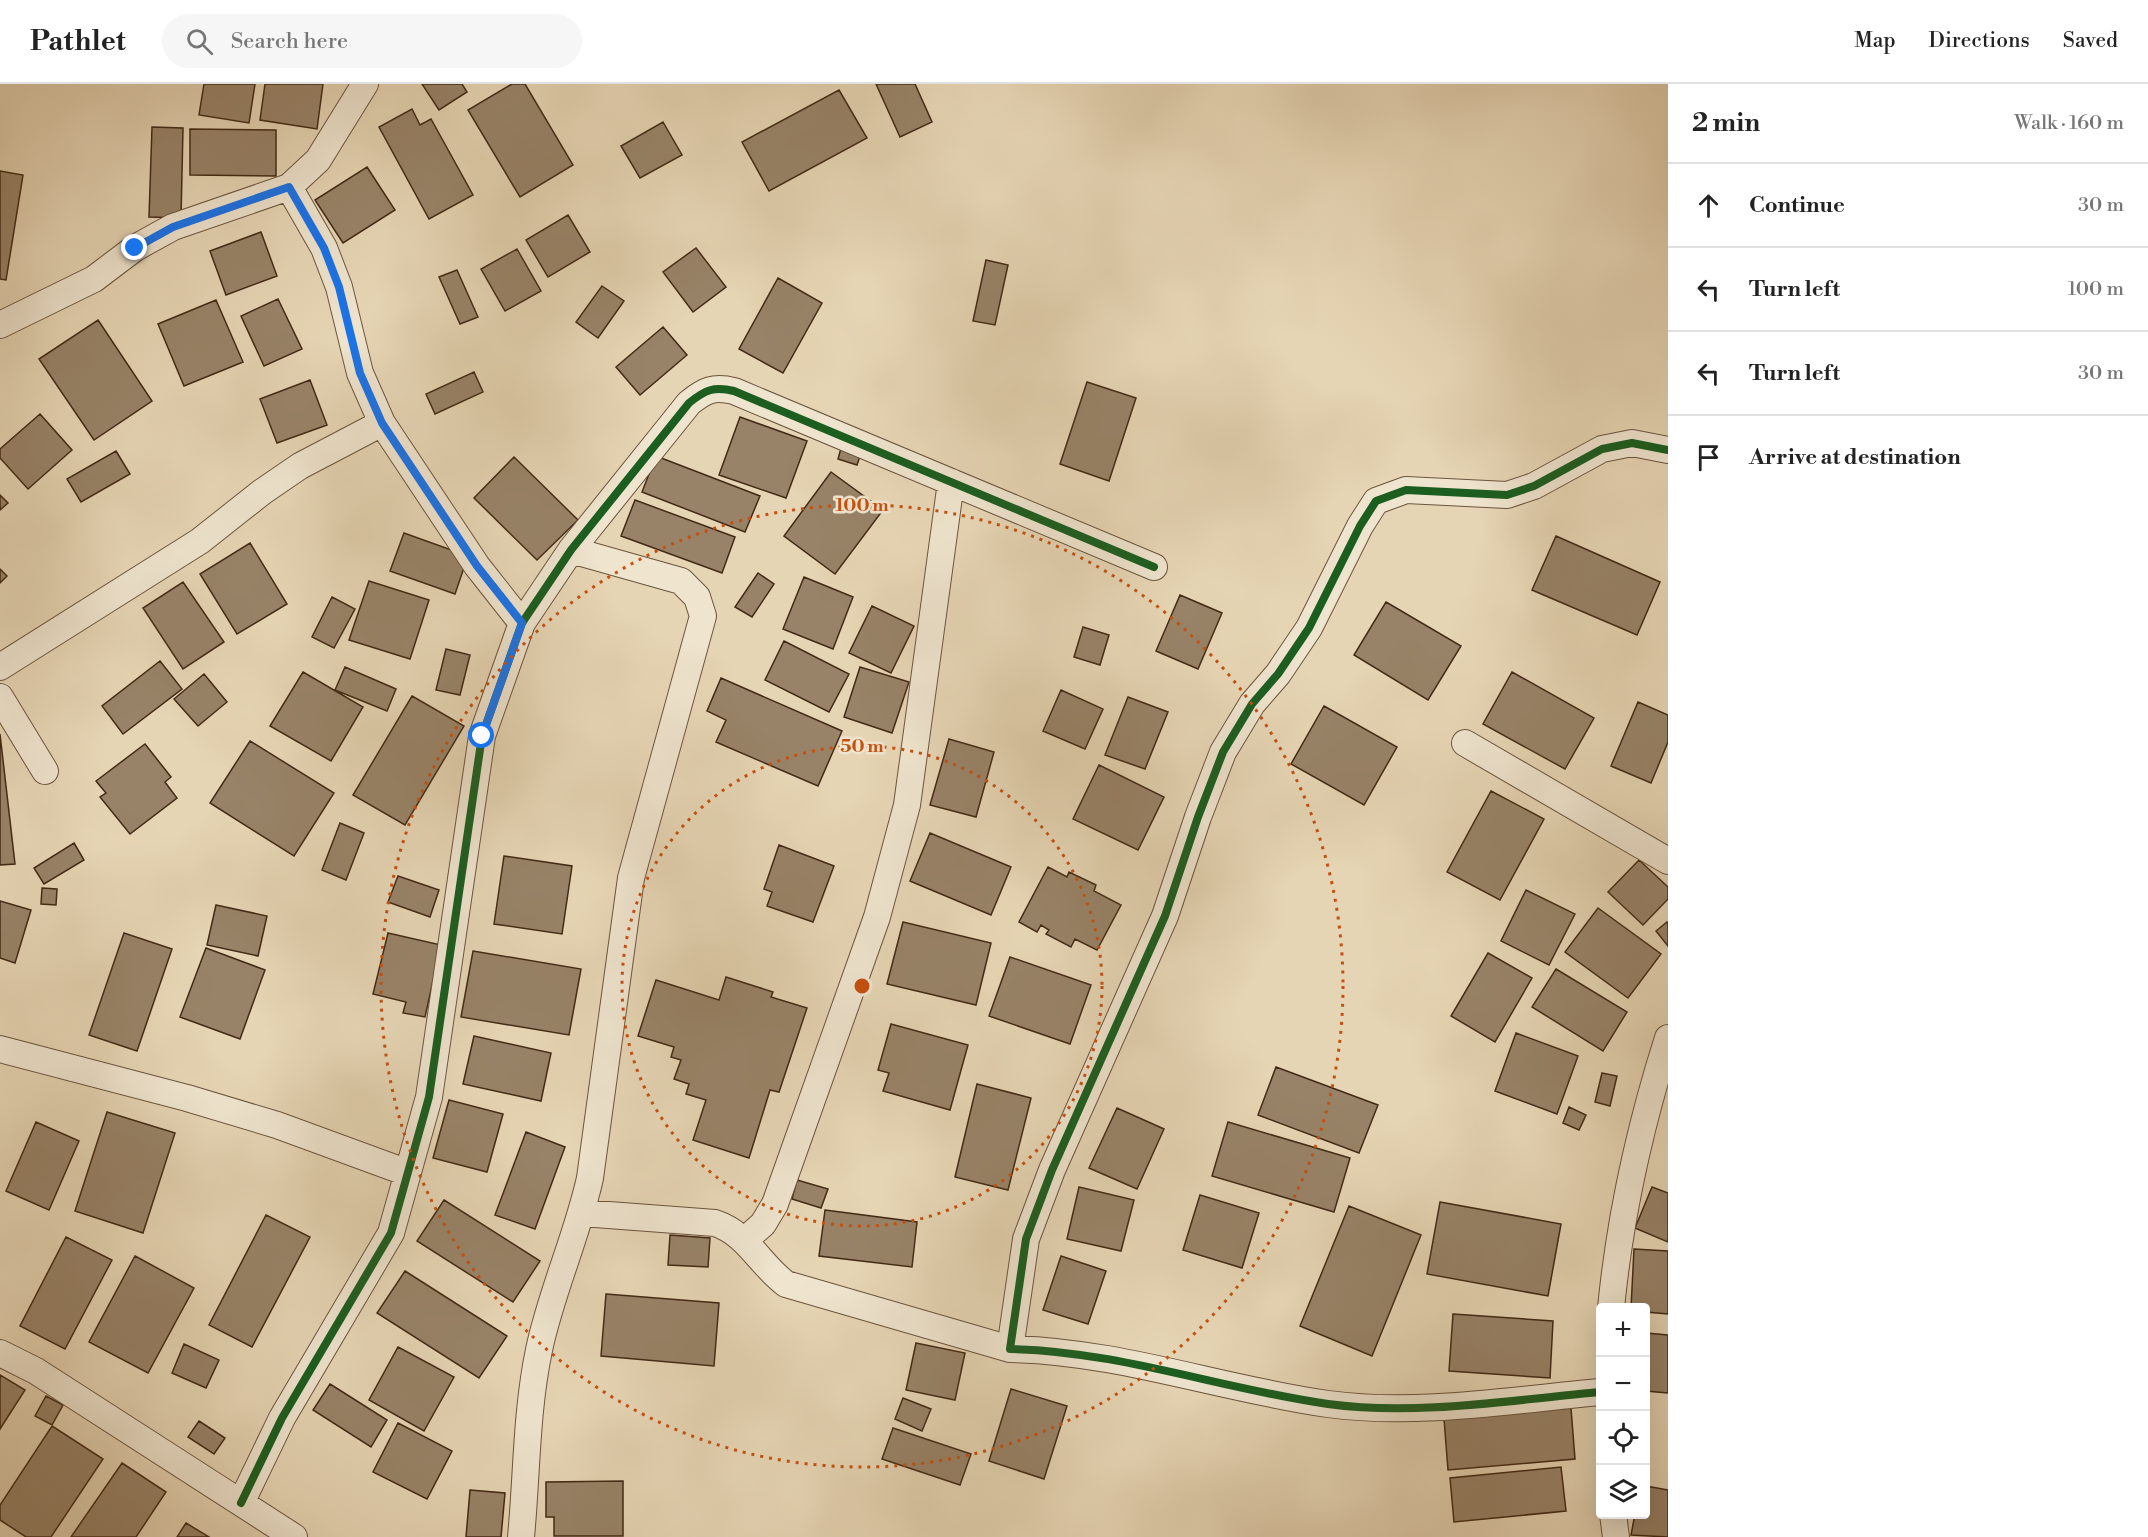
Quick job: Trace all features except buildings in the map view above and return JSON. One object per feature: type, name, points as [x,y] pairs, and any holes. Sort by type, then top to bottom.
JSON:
[{"type":"street","points":[[0,326],[94,279],[135,248],[173,227],[289,187],[318,160],[365,84]]},
{"type":"street","points":[[289,187],[324,248],[336,277],[360,373],[382,423],[477,566],[522,623]]},
{"type":"street","points":[[241,1503],[282,1418],[391,1233],[429,1097],[482,736],[522,623],[571,550],[689,404],[703,392],[717,387],[734,391],[1154,567]]},
{"type":"street","points":[[0,667],[200,541],[262,492],[300,466],[382,423]]},
{"type":"street","points":[[1010,1349],[1026,1239],[1052,1170],[1165,916],[1198,817],[1223,752],[1252,704],[1278,674],[1309,628],[1360,526],[1376,501],[1406,490],[1507,495],[1534,486],[1602,449],[1632,443],[1668,450]]},
{"type":"street","points":[[746,1240],[763,1224],[775,1204],[877,917],[907,805],[951,482]]},
{"type":"street","points":[[521,1537],[529,1399],[540,1347],[582,1213],[590,1179],[631,878],[703,616],[697,597],[681,581],[571,550]]},
{"type":"street","points":[[0,697],[45,771]]},
{"type":"street","points":[[1465,743],[1668,861]]},
{"type":"street","points":[[1611,1303],[1617,1243],[1644,1120],[1668,1038]]},
{"type":"street","points":[[0,1049],[187,1098],[277,1125],[408,1173]]},
{"type":"street","points":[[582,1213],[715,1223],[730,1228],[746,1240],[773,1274],[786,1284],[1010,1349],[1068,1352],[1123,1360],[1255,1393],[1332,1405],[1427,1408],[1596,1392]]},
{"type":"street","points":[[0,1353],[36,1371],[294,1537]]},
{"type":"street","points":[[1614,1519],[1616,1537]]},
{"type":"cycle path","points":[[241,1503],[282,1418],[391,1233],[429,1097],[482,736],[522,623],[571,550],[689,403],[710,390],[734,391],[1154,567]]},
{"type":"cycle path","points":[[1596,1392],[1464,1406],[1361,1407],[1288,1397],[1091,1356],[1010,1349],[1026,1239],[1052,1170],[1165,916],[1198,817],[1223,752],[1252,704],[1278,674],[1309,628],[1360,526],[1376,501],[1406,490],[1507,495],[1534,486],[1602,449],[1632,443],[1668,450]]},
{"type":"route","points":[[135,248],[173,227],[289,187],[324,248],[339,287],[360,373],[382,423],[477,566],[522,623],[482,736]]}]
